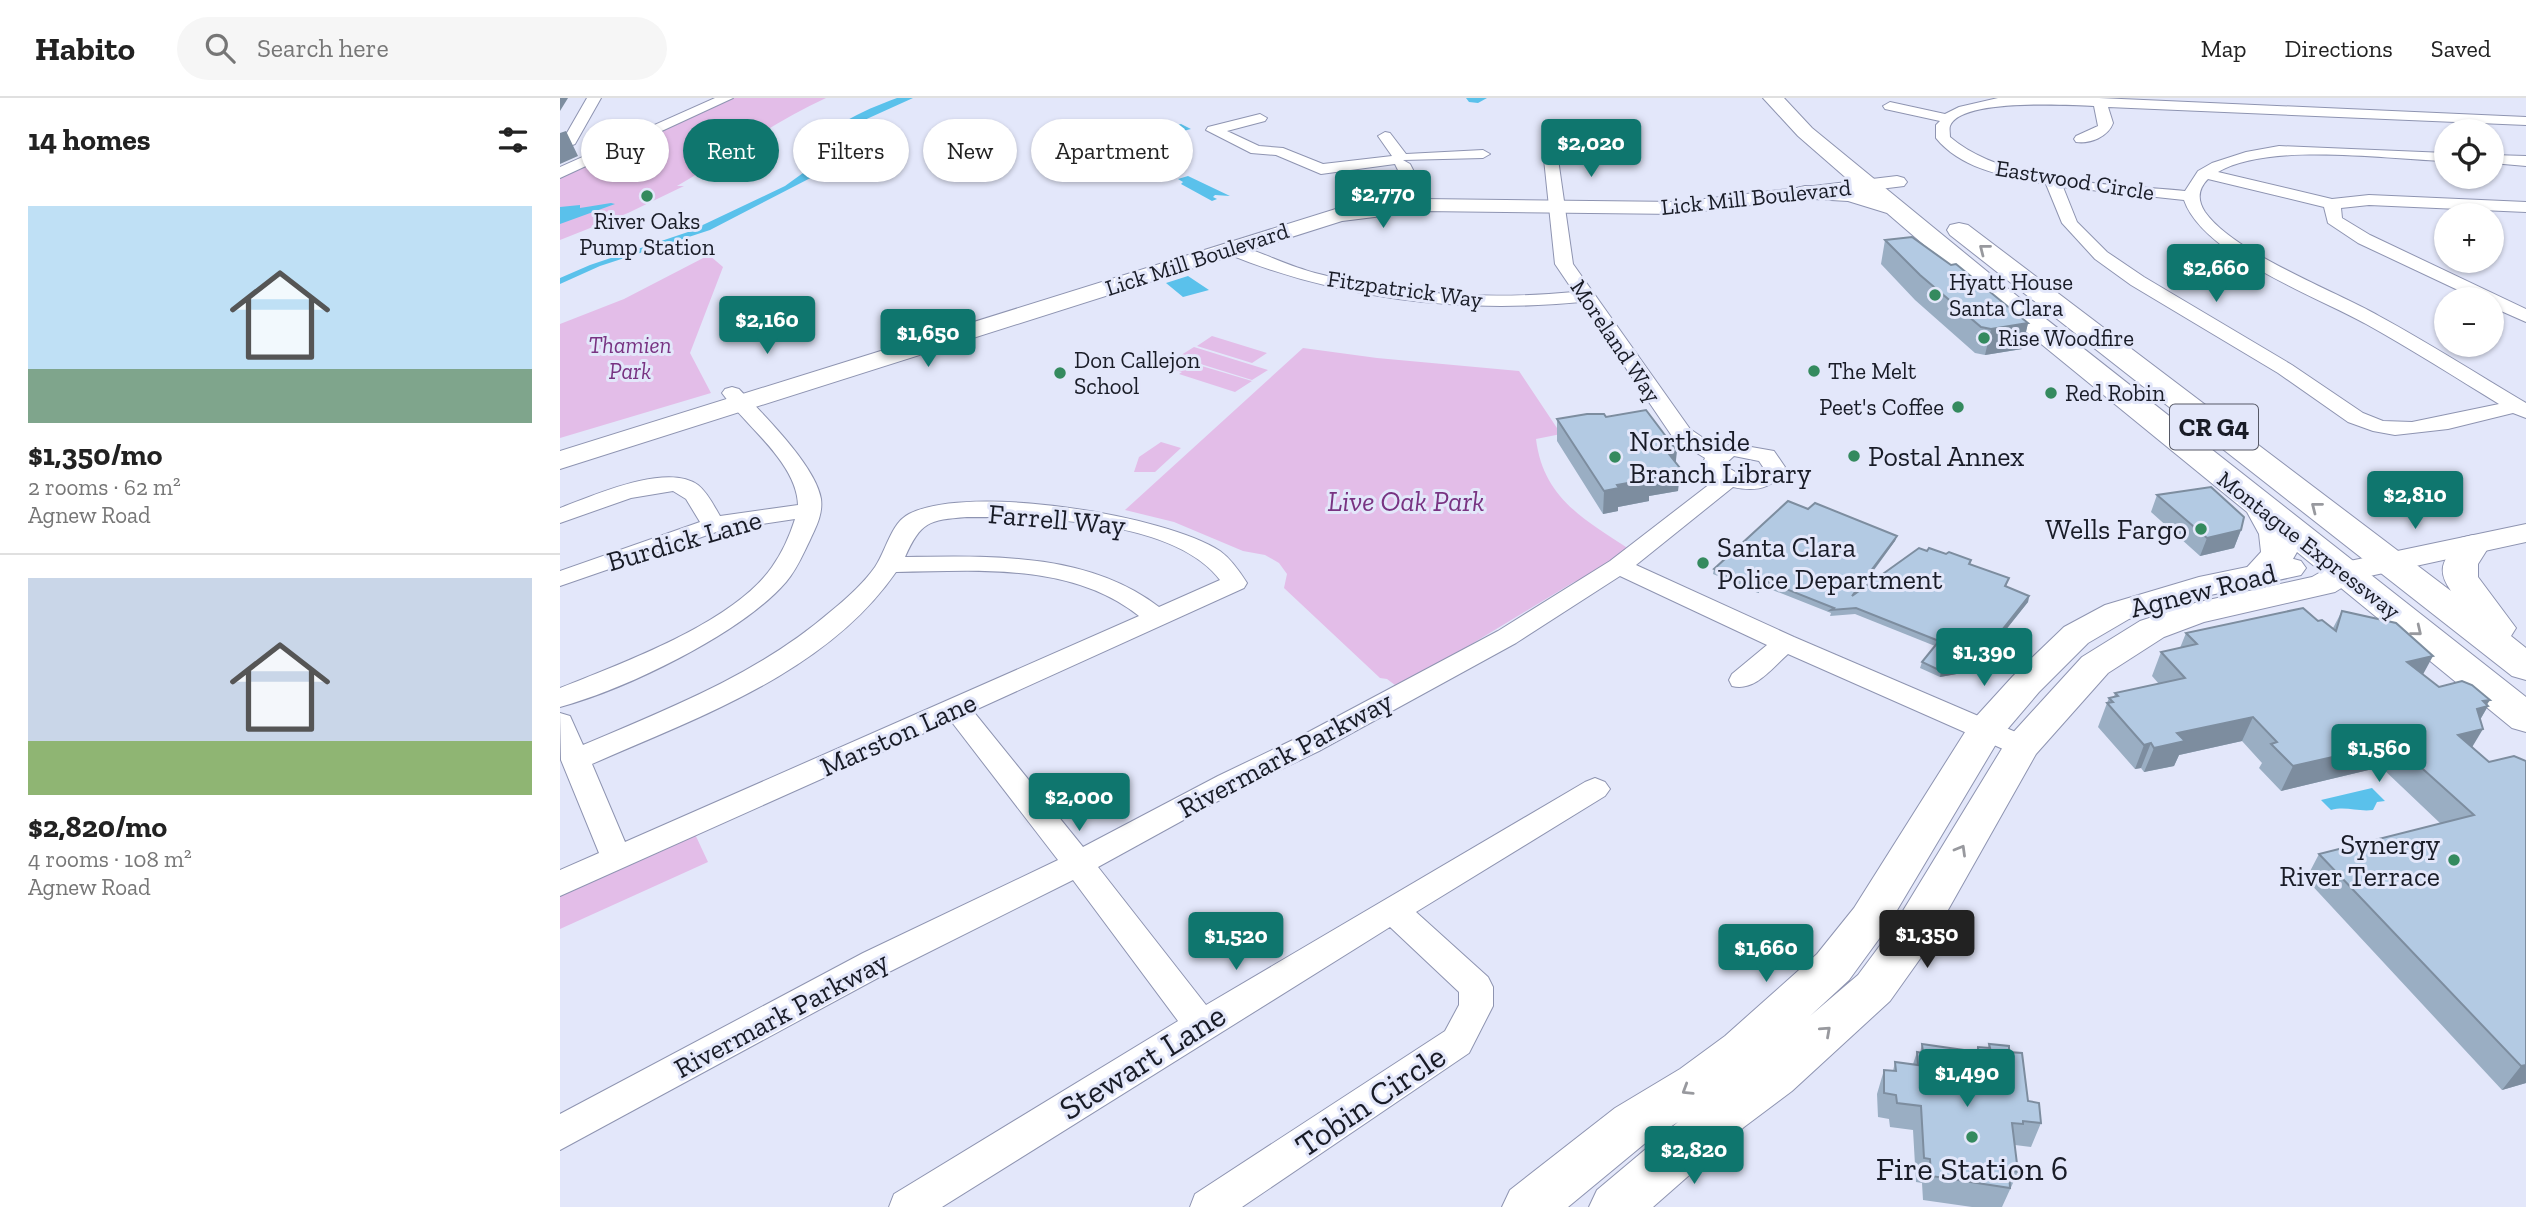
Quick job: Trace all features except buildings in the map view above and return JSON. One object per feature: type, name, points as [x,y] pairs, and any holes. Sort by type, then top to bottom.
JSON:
[{"type":"highway","name":"Montague Expressway","points":[[1773,98],[1786,114],[1830,154],[1878,180],[1896,210],[2012,306],[2526,718]]},
{"type":"highway","name":"Montague Expressway","points":[[1793,98],[1878,180],[2526,666]]},
{"type":"highway","points":[[1780,187],[1824,181],[1832,176],[1830,154]]},
{"type":"highway","points":[[1805,193],[1850,194],[1896,210]]},
{"type":"highway","points":[[2012,306],[2029,335],[2047,352],[2055,365],[2077,376],[2141,429],[2184,446]]},
{"type":"highway","points":[[2258,575],[2273,563],[2280,552],[2276,534],[2260,507]]},
{"type":"highway","points":[[2473,545],[2460,564],[2460,578],[2526,666]]},
{"type":"main road","name":"Lick Mill Boulevard","points":[[1557,203],[1657,199],[1878,180]]},
{"type":"main road","name":"Lick Mill Boulevard","points":[[560,460],[737,398],[1313,212],[1375,201],[1557,203],[1679,208],[1805,193],[1878,180]]},
{"type":"main road","name":"Lick Mill Boulevard","points":[[560,446],[737,398],[1328,217],[1422,201]]},
{"type":"main road","points":[[2344,572],[2526,533]]},
{"type":"main road","name":"Agnew Road","points":[[1615,1207],[1727,1111],[1775,1076],[1874,988],[1906,944],[2026,684],[2076,635],[2117,612],[2199,587],[2306,564],[2344,572]]},
{"type":"main road","name":"Agnew Road","points":[[1528,1207],[1632,1124],[1697,1084],[1742,1050],[1833,967],[2003,738],[2095,665],[2152,629],[2195,614],[2323,585],[2344,572]]},
{"type":"street","points":[[581,146],[563,144],[594,98]]},
{"type":"street","points":[[669,124],[726,98]]},
{"type":"street","points":[[1890,106],[1946,118],[1972,107],[2003,101],[2099,102],[2526,121]]},
{"type":"street","points":[[2081,139],[2103,131],[2107,125],[2108,120],[2099,102]]},
{"type":"street","points":[[2380,115],[2417,156]]},
{"type":"street","points":[[1260,118],[1213,130],[1256,150],[1278,151],[1321,169],[1486,149]]},
{"type":"street","name":"Eastwood Circle","points":[[1946,118],[1941,131],[1943,138],[1959,155],[1974,163],[2008,173],[2053,180],[2191,196]]},
{"type":"street","points":[[1385,136],[1401,159],[1422,201]]},
{"type":"street","points":[[2434,157],[2279,150],[2237,157],[2206,174],[2196,183],[2191,196],[2195,211],[2210,229],[2251,257],[2371,319],[2521,409]]},
{"type":"street","points":[[2504,160],[2526,161]]},
{"type":"street","points":[[560,173],[581,164]]},
{"type":"street","name":"Moreland Way","points":[[1552,165],[1564,264],[1682,434],[1694,444],[1718,456]]},
{"type":"street","points":[[2206,174],[2332,204],[2368,200],[2526,208]]},
{"type":"street","points":[[2053,180],[2059,207],[2068,223],[2106,259],[2136,280],[2301,379],[2354,415],[2377,426],[2401,429],[2521,409]]},
{"type":"street","points":[[2332,204],[2334,220],[2364,239],[2466,287]]},
{"type":"street","name":"Fitzpatrick Way","points":[[1229,248],[1284,269],[1387,291],[1524,302],[1585,296]]},
{"type":"street","points":[[2504,305],[2526,316]]},
{"type":"street","points":[[560,698],[666,652],[714,626],[753,600],[778,577],[803,530],[809,511],[808,494],[802,481],[737,398]]},
{"type":"street","points":[[1734,450],[1766,456],[1774,467],[1769,477],[1762,480],[1741,482],[1730,479],[1715,470],[1713,465],[1718,456],[1734,450]]},
{"type":"street","name":"Rivermark Parkway","points":[[560,1133],[875,963],[1077,864],[1228,783],[1309,744],[1507,637],[1619,566],[1730,479]]},
{"type":"street","points":[[560,516],[638,490],[667,484],[683,485],[693,493],[714,525]]},
{"type":"street","name":"Burdick Lane","points":[[560,579],[714,525],[738,519],[809,511]]},
{"type":"street","name":"Farrell Way","points":[[575,760],[667,720],[774,666],[838,620],[888,565],[909,527],[917,519],[948,512],[1001,511],[1103,519],[1142,527],[1171,537],[1215,559],[1235,583]]},
{"type":"street","name":"Farrell Way","points":[[888,565],[991,563],[1082,578],[1139,601],[1157,618]]},
{"type":"street","points":[[1619,566],[1785,643],[2003,738]]},
{"type":"street","name":"Marston Lane","points":[[560,884],[1235,583]]},
{"type":"street","points":[[1742,680],[1785,643]]},
{"type":"street","points":[[957,709],[1201,1025]]},
{"type":"street","points":[[560,723],[617,859]]},
{"type":"street","name":"Stewart Lane","points":[[908,1207],[1201,1025],[1595,789]]},
{"type":"street","name":"Tobin Circle","points":[[1209,1207],[1457,1042],[1476,1006],[1476,988],[1393,910]]},
{"type":"green space","points":[[734,98],[826,98],[779,123],[779,119],[688,119]]},
{"type":"green space","points":[[683,121],[683,182],[677,186],[684,186],[628,213],[560,240],[560,178],[581,168],[581,182],[669,182],[669,128]]},
{"type":"green space","name":"Thamien Park","points":[[709,255],[723,267],[690,353],[711,393],[560,438],[560,324],[624,299]]},
{"type":"green space","points":[[1212,336],[1267,353],[1252,363],[1197,346]]},
{"type":"green space","points":[[1194,347],[1268,370],[1252,380],[1178,357]]},
{"type":"green space","name":"Live Oak Park","points":[[1303,348],[1377,358],[1519,371],[1561,434],[1536,439],[1540,459],[1556,491],[1581,516],[1629,549],[1587,579],[1574,582],[1399,688],[1387,679],[1380,678],[1284,588],[1287,574],[1279,563],[1265,555],[1243,551],[1174,522],[1125,510]]},
{"type":"green space","points":[[1180,364],[1191,367],[1195,364],[1252,381],[1235,392],[1179,374],[1182,372],[1172,369]]},
{"type":"green space","points":[[1161,442],[1181,448],[1155,472],[1134,472],[1139,457]]},
{"type":"green space","points":[[694,832],[708,862],[560,929],[560,892]]},
{"type":"water","points":[[897,98],[913,98],[867,119],[849,119]]},
{"type":"water","points":[[1193,178],[1230,196],[1215,195],[1213,197],[1217,199],[1212,201],[1181,184],[1193,182]]},
{"type":"water","points":[[793,180],[803,182],[710,230],[600,266],[560,284],[560,278],[688,232]]},
{"type":"water","points":[[615,204],[560,224],[560,207],[580,205],[580,208]]},
{"type":"water","points":[[1188,276],[1209,290],[1183,297],[1166,283]]},
{"type":"water","points":[[2372,788],[2385,801],[2377,802],[2373,810],[2331,810],[2321,800]]},
{"type":"place","name":"River Oaks Pump Station","points":[[647,196]]},
{"type":"place","name":"Hyatt House Santa Clara","points":[[1935,295]]},
{"type":"place","name":"Rise Woodfire","points":[[1984,338]]},
{"type":"place","name":"The Melt","points":[[1814,371]]},
{"type":"place","name":"Don Callejon School","points":[[1060,373]]},
{"type":"place","name":"Red Robin","points":[[2051,393]]},
{"type":"place","name":"Peet's Coffee","points":[[1958,407]]},
{"type":"place","name":"Postal Annex","points":[[1854,456]]},
{"type":"place","name":"Northside Branch Library","points":[[1615,457]]},
{"type":"place","name":"Wells Fargo","points":[[2201,529]]},
{"type":"place","name":"Santa Clara Police Department","points":[[1703,563]]},
{"type":"place","name":"Synergy River Terrace","points":[[2454,860]]},
{"type":"place","name":"Fire Station 6","points":[[1972,1137]]}]
